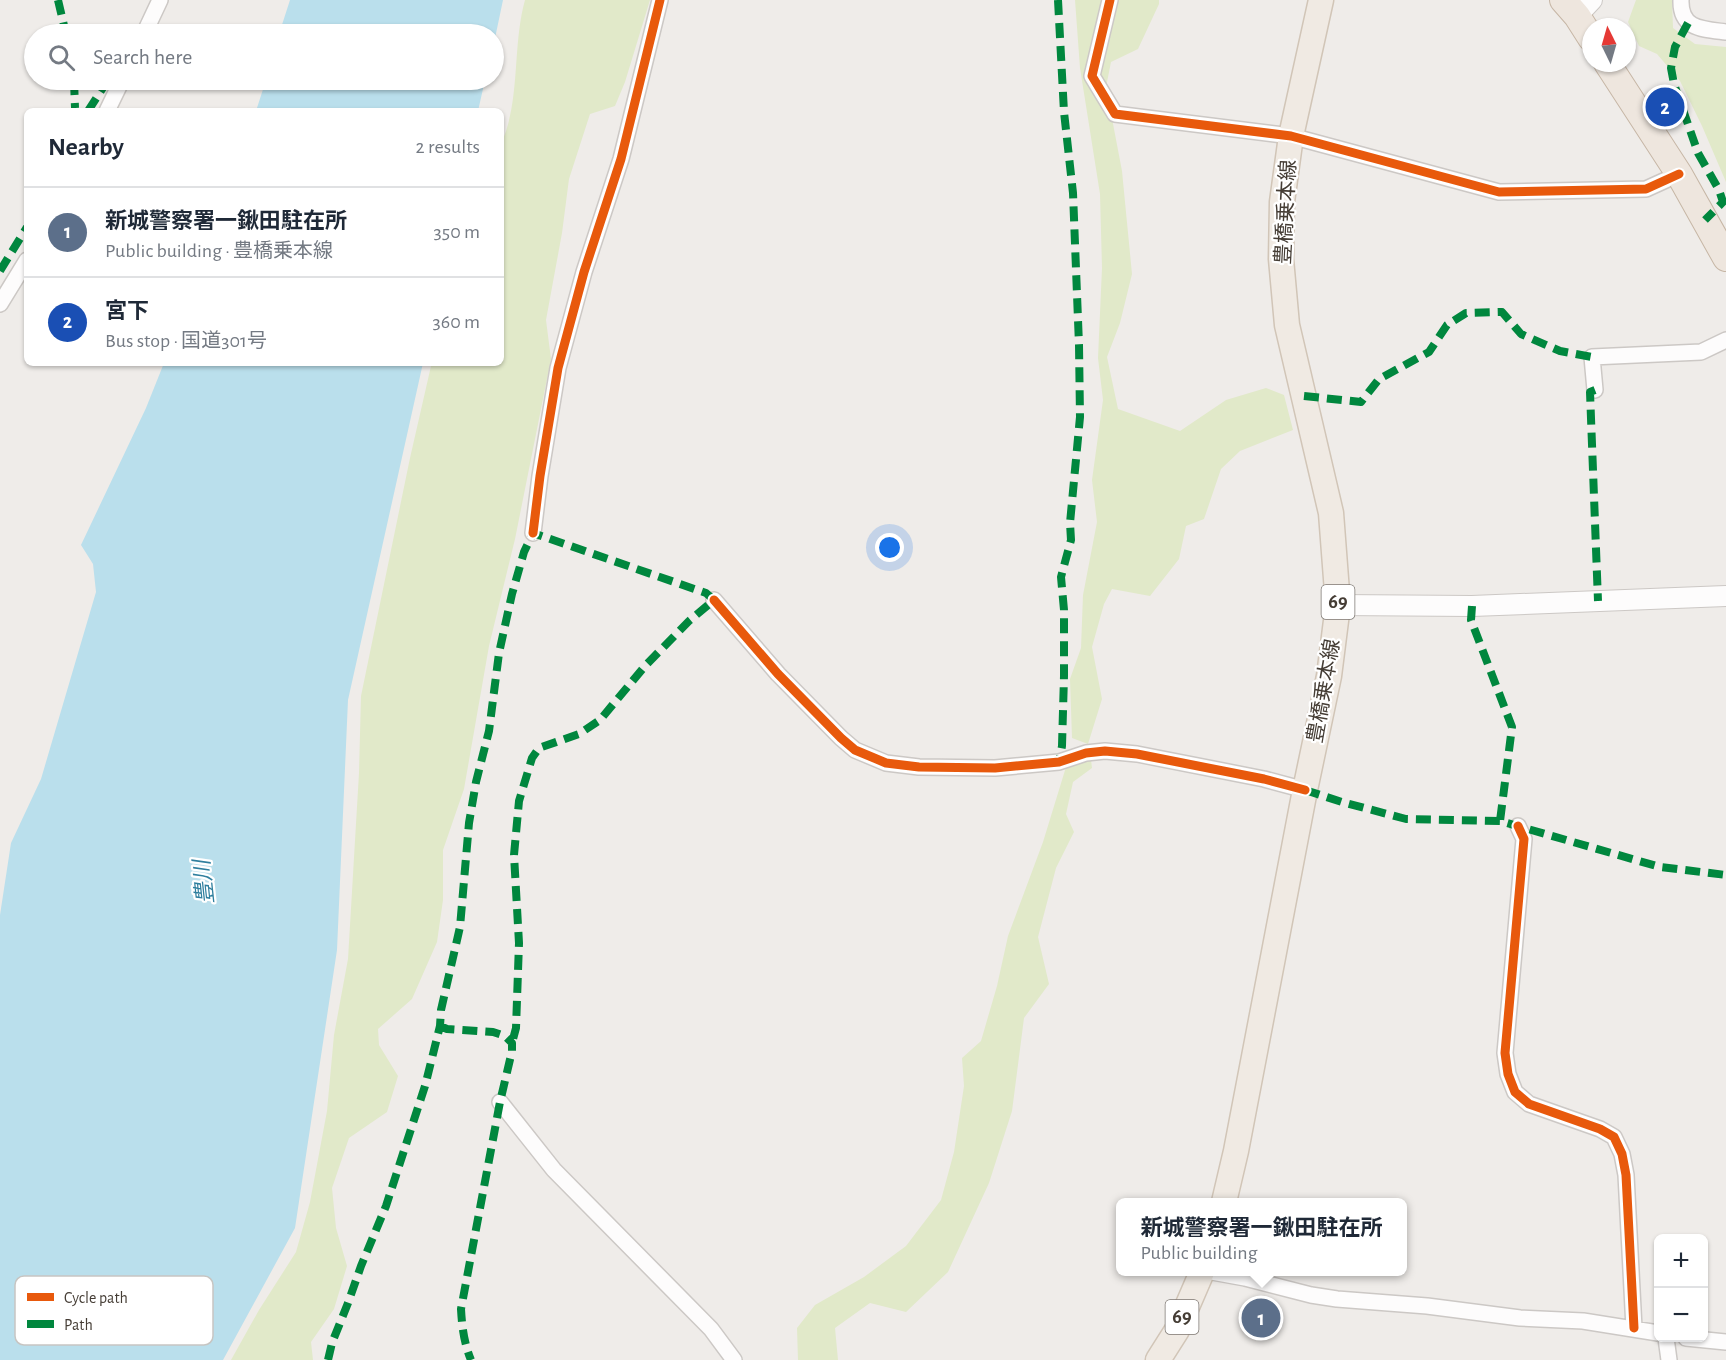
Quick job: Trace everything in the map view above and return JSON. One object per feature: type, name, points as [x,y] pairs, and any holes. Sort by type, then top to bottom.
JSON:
[{"type":"highway","points":[[1613,72],[1679,174],[1726,258]]},
{"type":"main road","name":"豊橋乗本線","points":[[1225,1198],[1329,676],[1338,604],[1331,513],[1287,325],[1281,259],[1282,202],[1290,136],[1321,0]]},
{"type":"main road","name":"69","points":[[1158,1360],[1177,1330],[1200,1276]]},
{"type":"street","points":[[149,24],[160,0]]},
{"type":"street","points":[[533,533],[558,368],[584,272],[621,159],[660,0]]},
{"type":"street","points":[[1110,0],[1092,76],[1115,114],[1164,122],[1290,136],[1499,192],[1646,189],[1679,174]]},
{"type":"street","points":[[1681,0],[1681,13],[1688,23],[1726,32]]},
{"type":"street","points":[[108,108],[117,90]]},
{"type":"street","points":[[0,304],[24,265]]},
{"type":"street","points":[[1595,390],[1592,357],[1701,352],[1726,340]]},
{"type":"street","points":[[1338,604],[1472,606],[1726,596]]},
{"type":"street","points":[[714,600],[778,675],[841,738],[855,750],[886,764],[995,768],[1059,762],[1086,753],[1105,751],[1137,754],[1264,779],[1305,790]]},
{"type":"street","points":[[1518,826],[1524,839],[1505,1053],[1508,1074],[1515,1092],[1529,1104],[1600,1129],[1614,1137],[1622,1154],[1626,1175],[1634,1328]]},
{"type":"street","points":[[500,1102],[554,1170],[711,1329],[734,1360]]},
{"type":"street","points":[[1234,1276],[1337,1299],[1427,1306],[1520,1318],[1583,1321],[1654,1332]]},
{"type":"street","points":[[1708,1340],[1726,1342]]},
{"type":"street","points":[[1667,1342],[1669,1360]]},
{"type":"green space","points":[[525,0],[650,0],[625,82],[615,106],[590,114],[569,179],[546,320],[551,359],[515,539],[489,646],[464,789],[443,850],[443,900],[437,942],[412,999],[378,1029],[379,1045],[398,1076],[387,1112],[349,1138],[332,1188],[336,1228],[347,1266],[334,1309],[311,1342],[313,1360],[231,1360],[296,1252],[310,1202],[327,1111],[334,1035],[348,959],[359,773],[361,696],[431,366],[504,366],[504,136],[514,91],[521,18]]},
{"type":"green space","points":[[1075,0],[1159,0],[1138,49],[1111,62],[1106,87],[1122,171],[1132,274],[1120,323],[1107,357],[1118,409],[1180,431],[1226,400],[1266,388],[1284,395],[1293,430],[1240,451],[1221,469],[1204,519],[1186,526],[1179,559],[1150,596],[1112,589],[1104,604],[1092,647],[1102,699],[1088,744],[1072,738],[1070,679],[1081,648],[1083,595],[1097,522],[1092,480],[1103,400],[1098,358],[1102,268],[1100,194],[1080,68]]},
{"type":"green space","points":[[1636,0],[1672,0],[1673,28],[1695,44],[1726,47],[1726,182],[1680,81],[1657,54],[1639,46],[1636,39],[1636,18],[1629,18]]},
{"type":"green space","points":[[1091,760],[1092,768],[1073,782],[1066,814],[1074,832],[1056,868],[1038,937],[1049,984],[1024,1018],[1012,1111],[989,1183],[948,1272],[906,1312],[870,1303],[835,1328],[838,1360],[798,1360],[797,1328],[815,1305],[864,1277],[906,1246],[941,1200],[954,1152],[964,1086],[962,1058],[981,1041],[1008,936],[1043,842],[1066,767]]},
{"type":"water","points":[[290,0],[503,0],[498,24],[282,24]]},
{"type":"water","points":[[263,90],[483,90],[479,108],[257,108]]},
{"type":"water","name":"豊川","points":[[163,366],[422,366],[348,700],[337,950],[295,1228],[223,1360],[0,1360],[0,915],[11,843],[41,779],[96,592],[93,564],[81,545],[146,408]]},
{"type":"marked path","points":[[58,0],[64,24]]},
{"type":"marked path","points":[[1058,0],[1064,112],[1073,193],[1080,417],[1070,523],[1071,540],[1061,577],[1064,610],[1064,676],[1062,746],[1059,762]]},
{"type":"marked path","points":[[1688,23],[1675,47],[1671,68],[1674,84],[1698,153],[1719,190],[1723,202],[1705,220]]},
{"type":"marked path","points":[[74,90],[75,108]]},
{"type":"marked path","points":[[90,108],[102,90]]},
{"type":"marked path","points":[[0,271],[24,232]]},
{"type":"marked path","points":[[1304,396],[1361,402],[1379,379],[1429,352],[1447,325],[1466,313],[1502,312],[1521,334],[1560,351],[1592,357]]},
{"type":"marked path","points":[[1595,390],[1590,392],[1598,601]]},
{"type":"marked path","points":[[328,1360],[332,1343],[386,1206],[425,1086],[440,1026],[441,1010],[460,927],[469,823],[476,782],[489,731],[499,653],[512,594],[524,552],[533,533],[706,593],[714,600],[689,621],[645,666],[600,720],[579,734],[539,748],[532,758],[519,801],[514,855],[519,943],[516,1028],[512,1043]]},
{"type":"marked path","points":[[1472,606],[1471,620],[1512,727],[1500,821]]},
{"type":"marked path","points":[[1305,790],[1406,819],[1500,821],[1660,867],[1726,875]]},
{"type":"marked path","points":[[440,1026],[447,1029],[493,1032],[505,1036],[512,1043],[461,1309],[464,1335],[471,1360]]},
{"type":"cycle path","points":[[533,533],[558,368],[584,272],[621,159],[660,0]]},
{"type":"cycle path","points":[[1110,0],[1092,76],[1115,114],[1291,136],[1499,192],[1646,189],[1679,174]]},
{"type":"cycle path","points":[[714,600],[778,674],[841,738],[855,750],[886,763],[919,767],[995,768],[1059,762],[1086,753],[1105,751],[1137,754],[1264,779],[1305,790]]},
{"type":"cycle path","points":[[1518,826],[1524,839],[1505,1053],[1508,1074],[1515,1092],[1529,1104],[1600,1129],[1614,1137],[1622,1154],[1626,1175],[1634,1328]]},
{"type":"place","name":"宮下","points":[[1665,107]]},
{"type":"place","name":"新城警察署一鍬田駐在所","points":[[1261,1318]]}]
